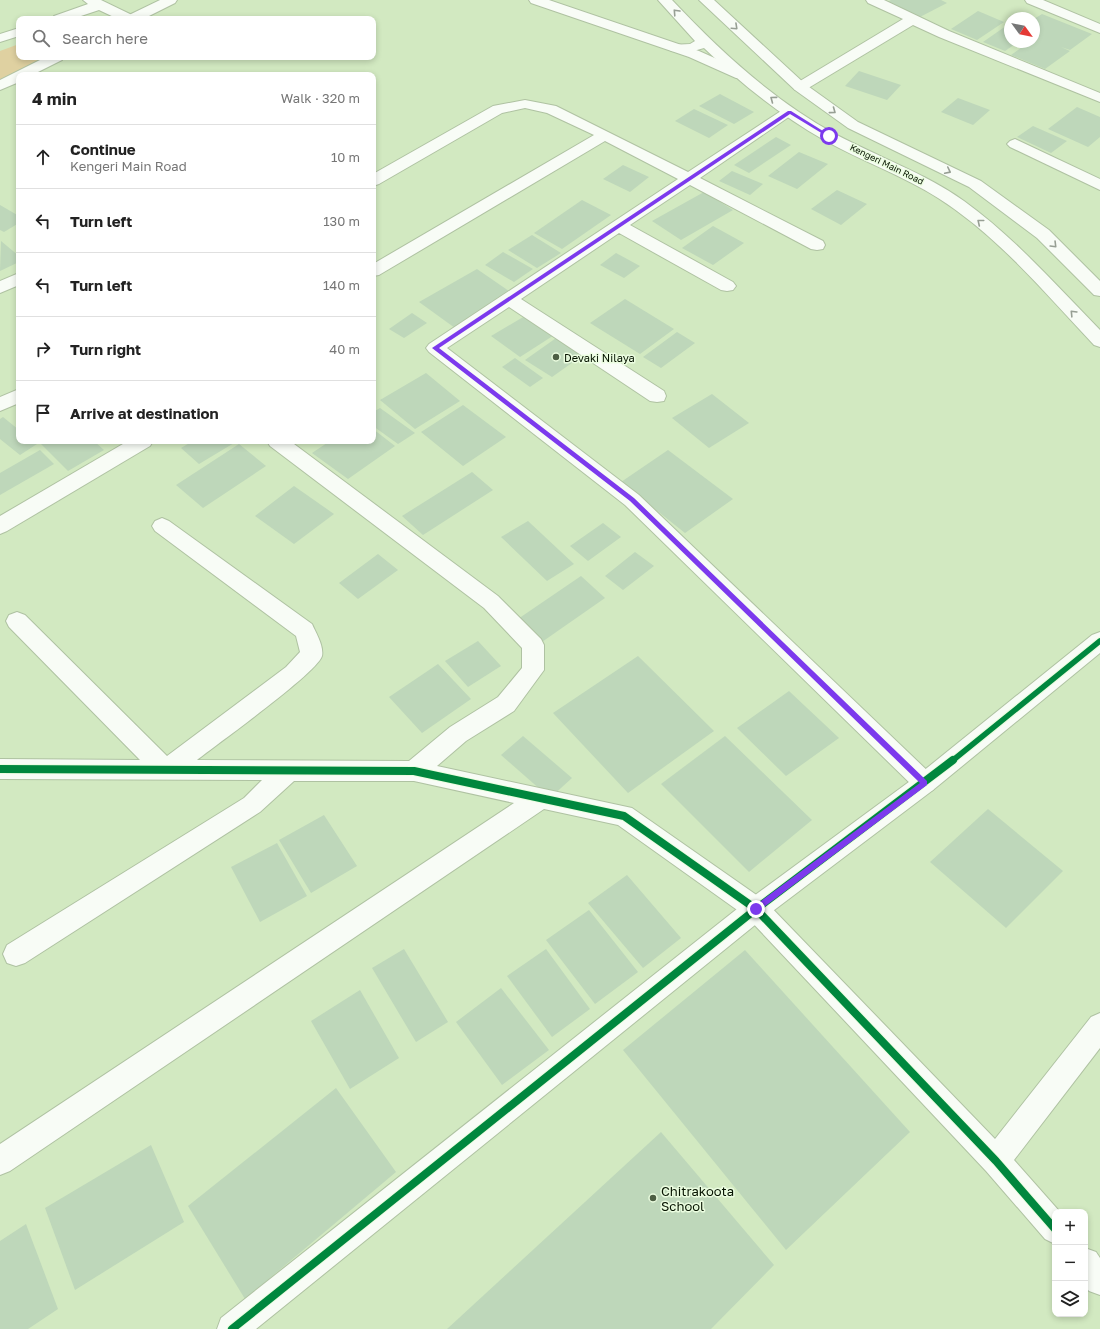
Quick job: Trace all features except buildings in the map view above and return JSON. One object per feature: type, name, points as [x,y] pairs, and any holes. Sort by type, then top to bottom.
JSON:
[{"type":"street","points":[[137,16],[170,0]]},
{"type":"street","points":[[536,0],[676,48],[741,74]]},
{"type":"street","name":"Kengeri Main Road","points":[[665,0],[699,35],[741,74],[790,112],[829,136],[923,181],[959,204],[996,234],[1100,341]]},
{"type":"street","name":"Kengeri Main Road","points":[[706,0],[800,87],[853,125],[975,184],[1043,234],[1100,291]]},
{"type":"street","points":[[874,0],[944,34],[1098,95]]},
{"type":"street","points":[[1032,0],[1100,29]]},
{"type":"street","points":[[66,16],[95,3],[124,16]]},
{"type":"street","points":[[800,87],[913,19]]},
{"type":"street","points":[[0,38],[16,33]]},
{"type":"street","points":[[676,48],[692,48],[699,45],[702,42],[699,35]]},
{"type":"street","points":[[28,72],[51,60]]},
{"type":"street","points":[[0,86],[16,78]]},
{"type":"street","points":[[376,179],[498,109],[525,104],[551,109],[606,135],[817,245]]},
{"type":"street","points":[[790,112],[435,348],[632,500],[925,783]]},
{"type":"street","points":[[376,269],[606,135]]},
{"type":"street","points":[[1015,144],[1100,185]]},
{"type":"street","points":[[618,225],[727,286]]},
{"type":"street","points":[[0,288],[16,280]]},
{"type":"street","points":[[509,299],[657,396]]},
{"type":"street","points":[[0,405],[16,396]]},
{"type":"street","points":[[0,526],[138,444]]},
{"type":"street","points":[[281,444],[491,602],[533,645],[534,670],[506,704],[458,734],[414,771]]},
{"type":"street","points":[[162,526],[304,630],[309,641],[311,655],[294,673],[166,770]]},
{"type":"street","points":[[17,621],[166,770]]},
{"type":"street","points":[[232,1329],[756,909],[925,783],[1100,641]]},
{"type":"street","points":[[0,769],[414,771],[624,816],[756,909],[996,1161],[1052,1226]]},
{"type":"street","points":[[16,954],[252,805],[290,770]]},
{"type":"street","points":[[0,1161],[541,798]]},
{"type":"street","points":[[996,1161],[1100,1026]]},
{"type":"street","points":[[1088,1267],[1100,1280]]},
{"type":"shaded area","points":[[16,45],[16,60],[44,60],[21,72],[16,72],[16,75],[0,83],[0,51]]},
{"type":"cycle path","points":[[232,1329],[756,909],[925,783],[1100,641]]},
{"type":"cycle path","points":[[0,769],[414,771],[624,816],[756,909],[996,1161],[1052,1226]]},
{"type":"place","name":"Devaki Nilaya","points":[[556,357]]},
{"type":"place","name":"Chitrakoota School","points":[[653,1198]]},
{"type":"route","points":[[756,909],[925,783],[632,500],[435,348],[790,112],[829,136]]}]
